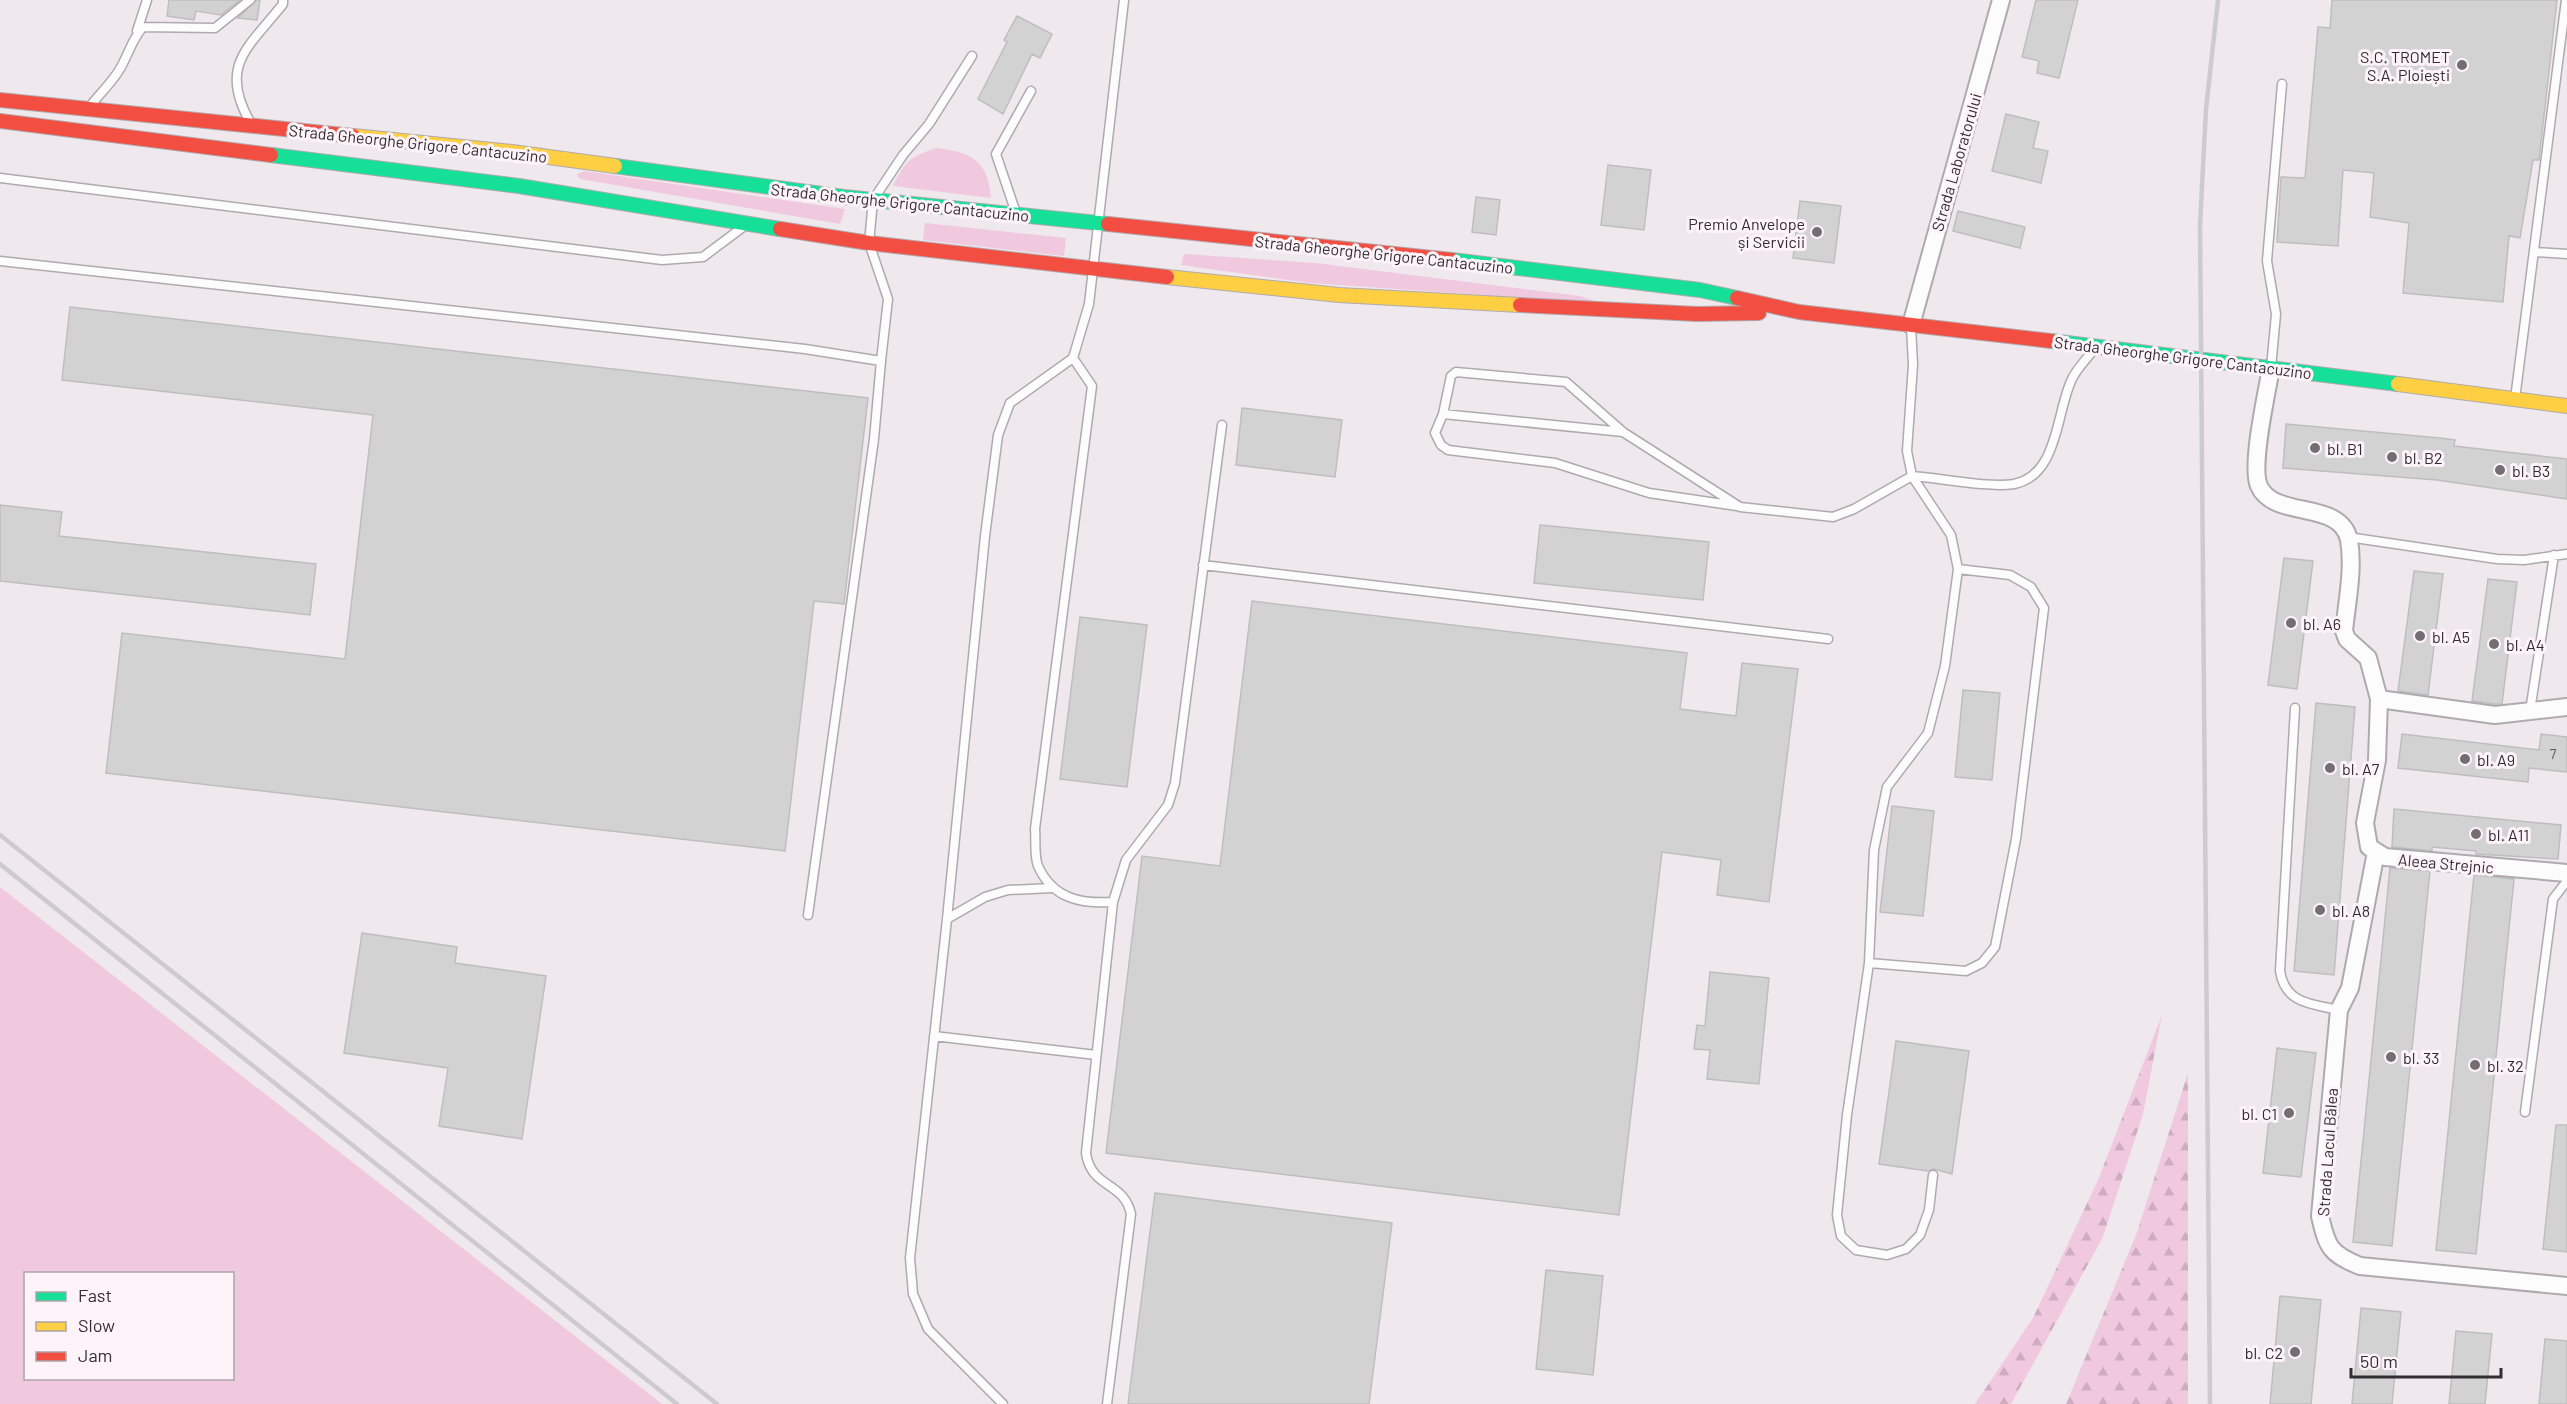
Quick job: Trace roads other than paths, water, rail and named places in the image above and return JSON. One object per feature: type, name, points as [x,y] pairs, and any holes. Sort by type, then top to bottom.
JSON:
[{"type":"main road","name":"Strada Gheorghe Grigore Cantacuzino","points":[[0,100],[512,152],[873,200],[1413,255],[1688,289],[1799,312],[2096,346],[2567,406]]},
{"type":"main road","name":"Strada Gheorghe Grigore Cantacuzino","points":[[0,122],[519,186],[869,243],[1339,295],[1697,314],[1799,312]]},
{"type":"main road","points":[[0,128],[34,127]]},
{"type":"street","name":"Strada Laboratorului","points":[[1911,325],[2001,0]]},
{"type":"street","points":[[2271,368],[2256,465],[2259,486],[2271,500],[2330,518],[2343,528],[2348,537]]},
{"type":"street","name":"Aleea Strejnic","points":[[2348,537],[2349,574],[2344,631],[2348,639],[2368,658],[2379,699],[2377,760],[2366,823],[2367,841],[2376,852],[2385,857],[2567,873]]},
{"type":"street","points":[[2379,699],[2495,715],[2567,707]]},
{"type":"street","name":"Strada Lacul Bâlea","points":[[2376,852],[2350,988],[2339,1010],[2320,1216],[2325,1241],[2337,1257],[2360,1266],[2567,1286]]},
{"type":"lane","points":[[88,109],[118,73],[135,36],[147,0]]},
{"type":"lane","points":[[135,36],[143,27],[159,25],[197,30],[215,28],[250,0]]},
{"type":"lane","points":[[252,125],[240,104],[236,84],[237,65],[246,48],[284,4],[283,0]]},
{"type":"lane","points":[[1003,1404],[928,1329],[913,1294],[910,1258],[985,536],[998,435],[1010,403],[1073,358],[1089,304],[1124,0]]},
{"type":"lane","points":[[2515,400],[2566,0]]},
{"type":"lane","points":[[808,915],[874,439],[888,299],[869,243],[873,200],[903,155],[929,124],[972,56]]},
{"type":"lane","points":[[2271,368],[2276,314],[2267,261],[2282,84]]},
{"type":"lane","points":[[1017,215],[996,154],[1031,91]]},
{"type":"lane","points":[[0,178],[662,260],[703,257],[748,223]]},
{"type":"lane","points":[[2534,252],[2567,254]]},
{"type":"lane","points":[[0,261],[794,348],[881,361]]},
{"type":"lane","points":[[1911,325],[1913,365],[1907,451],[1912,476],[1951,535],[1958,570],[1945,666],[1928,733],[1887,787],[1874,850],[1869,963],[1847,1115],[1837,1215],[1841,1236],[1856,1250],[1887,1255],[1906,1249],[1920,1235],[1929,1210],[1933,1175]]},
{"type":"lane","points":[[1740,507],[1623,432],[1566,382],[1456,372],[1451,376],[1443,414],[1435,433],[1441,445],[1448,450],[1555,463],[1649,493],[1740,507],[1833,517],[1854,509],[1912,476],[1996,484],[2014,484],[2031,477],[2041,467],[2048,454],[2072,379],[2096,346]]},
{"type":"lane","points":[[1073,358],[1092,386],[1035,829],[1037,865],[1053,888],[1067,899],[1089,903],[1113,902]]},
{"type":"lane","points":[[1443,414],[1623,432]]},
{"type":"lane","points":[[1107,1404],[1131,1214],[1129,1204],[1120,1193],[1094,1176],[1087,1163],[1086,1153],[1113,902],[1126,860],[1168,805],[1175,783],[1222,425]]},
{"type":"lane","points":[[2348,537],[2497,559],[2524,560],[2567,554]]},
{"type":"lane","points":[[2530,711],[2554,555]]},
{"type":"lane","points":[[1203,565],[1828,639]]},
{"type":"lane","points":[[1869,963],[1966,971],[1982,963],[1995,947],[2016,839],[2044,608],[2031,588],[2010,575],[1958,570]]},
{"type":"lane","points":[[2295,708],[2280,971],[2282,983],[2289,995],[2300,1002],[2339,1010]]},
{"type":"lane","points":[[2525,1112],[2553,899],[2567,881]]},
{"type":"lane","points":[[947,919],[985,897],[1008,890],[1053,888]]},
{"type":"lane","points":[[934,1036],[1096,1054]]},
{"type":"railway","points":[[2210,1404],[2200,225],[2206,109],[2218,0]]},
{"type":"railway","points":[[0,835],[717,1404]]},
{"type":"railway","points":[[0,864],[677,1404]]},
{"type":"place","name":"S.C. TROMET S.A. Ploiești","points":[[2462,65]]},
{"type":"place","name":"Premio Anvelope și Servicii","points":[[1817,232]]},
{"type":"place","name":"bl. B1","points":[[2315,448]]},
{"type":"place","name":"bl. B2","points":[[2392,457]]},
{"type":"place","name":"bl. B3","points":[[2500,470]]},
{"type":"place","name":"bl. A6","points":[[2291,623]]},
{"type":"place","name":"bl. A5","points":[[2420,636]]},
{"type":"place","name":"bl. A4","points":[[2494,644]]},
{"type":"place","name":"bl. A9","points":[[2465,759]]},
{"type":"place","name":"bl. A7","points":[[2330,768]]},
{"type":"place","name":"bl. A11","points":[[2476,834]]},
{"type":"place","name":"bl. A8","points":[[2320,910]]},
{"type":"place","name":"bl. 33","points":[[2391,1057]]},
{"type":"place","name":"bl. 32","points":[[2475,1065]]},
{"type":"place","name":"bl. C1","points":[[2289,1113]]},
{"type":"place","name":"bl. C2","points":[[2295,1352]]}]
